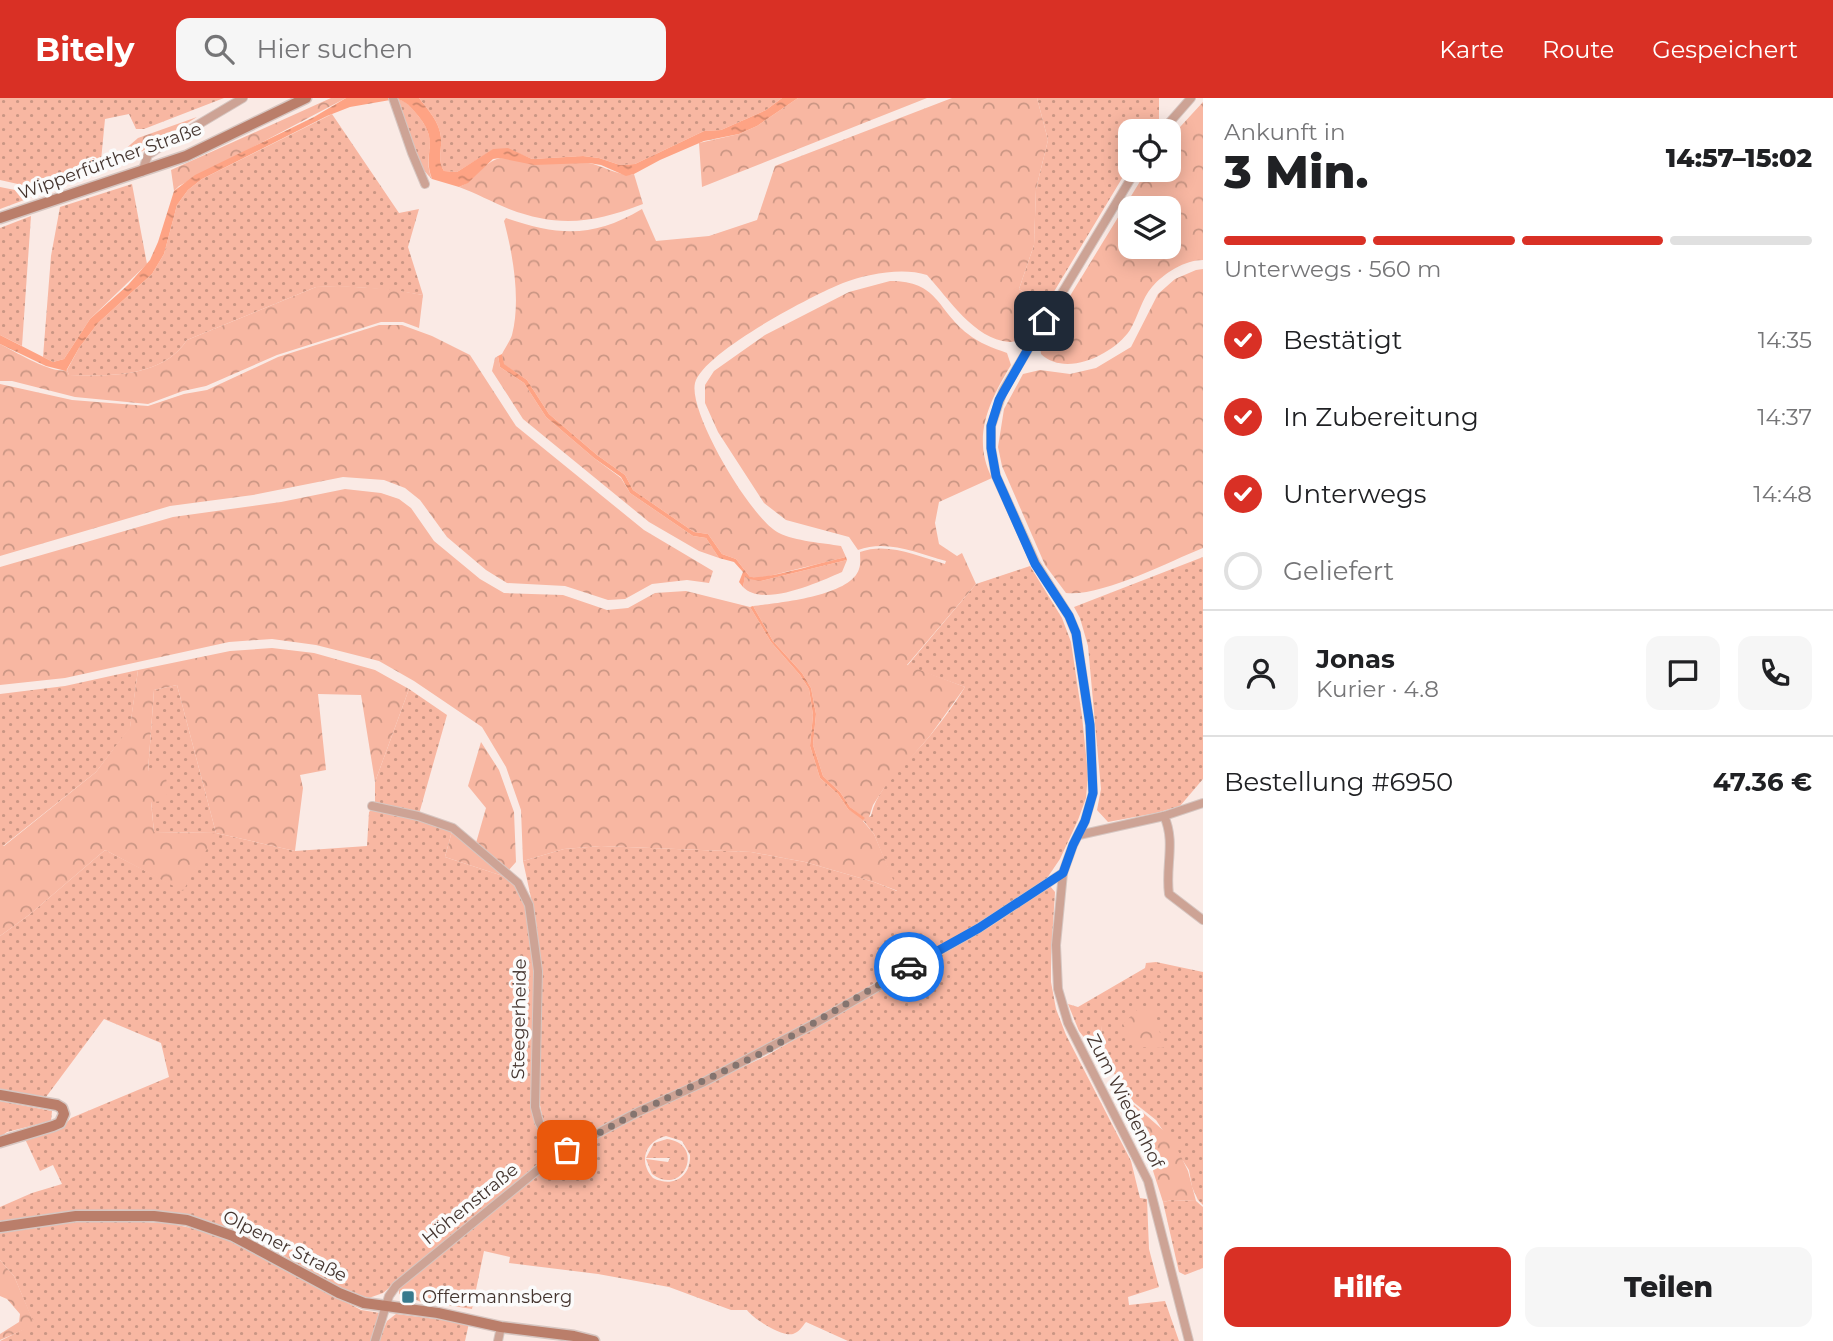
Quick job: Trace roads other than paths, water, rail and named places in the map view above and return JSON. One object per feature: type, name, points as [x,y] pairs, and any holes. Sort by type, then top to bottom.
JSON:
[{"type":"street","points":[[142,172],[148,155],[243,98]]},
{"type":"street","name":"Wipperfürther Straße","points":[[0,218],[186,156],[306,98]]},
{"type":"street","points":[[1173,119],[1191,98]]},
{"type":"street","points":[[394,101],[425,184]]},
{"type":"street","points":[[1063,873],[1090,807],[1094,785],[1090,725],[1079,646],[1069,616],[1035,564],[996,476],[990,438],[994,413],[1003,391],[1128,182]]},
{"type":"street","points":[[1079,835],[1164,816],[1203,803]]},
{"type":"street","name":"Steegerheide","points":[[372,806],[432,819],[453,828],[517,883],[525,894],[532,916],[538,971],[535,1107],[539,1122],[556,1155]]},
{"type":"street","points":[[1164,816],[1170,829],[1171,843],[1167,882],[1169,894],[1203,920]]},
{"type":"street","name":"Höhenstraße","points":[[376,1341],[389,1296],[396,1286],[556,1155],[812,1025],[979,928],[1063,873]]},
{"type":"street","name":"Zum Wiedenhof","points":[[1063,873],[1056,945],[1061,1004],[1091,1071],[1148,1181],[1189,1341]]},
{"type":"street","points":[[0,1095],[57,1105],[62,1108],[64,1114],[60,1123],[0,1142]]},
{"type":"street","name":"Olpener Straße","points":[[0,1227],[90,1216],[154,1216],[187,1220],[233,1236],[351,1299],[386,1308]]},
{"type":"street","points":[[386,1308],[438,1313],[501,1327],[594,1341]]},
{"type":"street","points":[[498,1341],[501,1327]]},
{"type":"water","points":[[346,98],[419,98],[438,127],[441,138],[440,159],[444,171],[457,172],[493,149],[508,148],[532,159],[583,156],[620,165],[635,164],[704,131],[721,130],[766,110],[782,98],[798,98],[757,126],[739,134],[704,141],[634,174],[626,176],[589,163],[534,165],[500,158],[493,159],[468,183],[459,187],[432,179],[429,169],[428,131],[406,103],[396,99],[350,107],[202,179],[188,190],[177,205],[164,254],[152,274],[98,323],[66,371],[46,366],[0,344],[0,335],[53,362],[64,359],[90,319],[128,285],[150,260],[174,191],[195,175],[314,117]]},
{"type":"water","points":[[502,354],[504,364],[527,380],[549,414],[625,475],[633,490],[694,532],[708,534],[722,554],[736,559],[750,577],[783,573],[846,557],[847,560],[761,581],[745,576],[743,587],[739,582],[743,572],[734,562],[719,558],[706,538],[693,536],[630,493],[621,477],[546,417],[524,383],[500,367],[498,356]]},
{"type":"water","points":[[753,606],[773,641],[802,673],[811,688],[816,714],[813,745],[823,776],[840,792],[850,807],[865,818],[863,820],[848,809],[838,794],[820,778],[810,746],[813,715],[809,689],[771,642],[750,607]]},
{"type":"place","name":"Offermannsberg","points":[[408,1297]]}]
